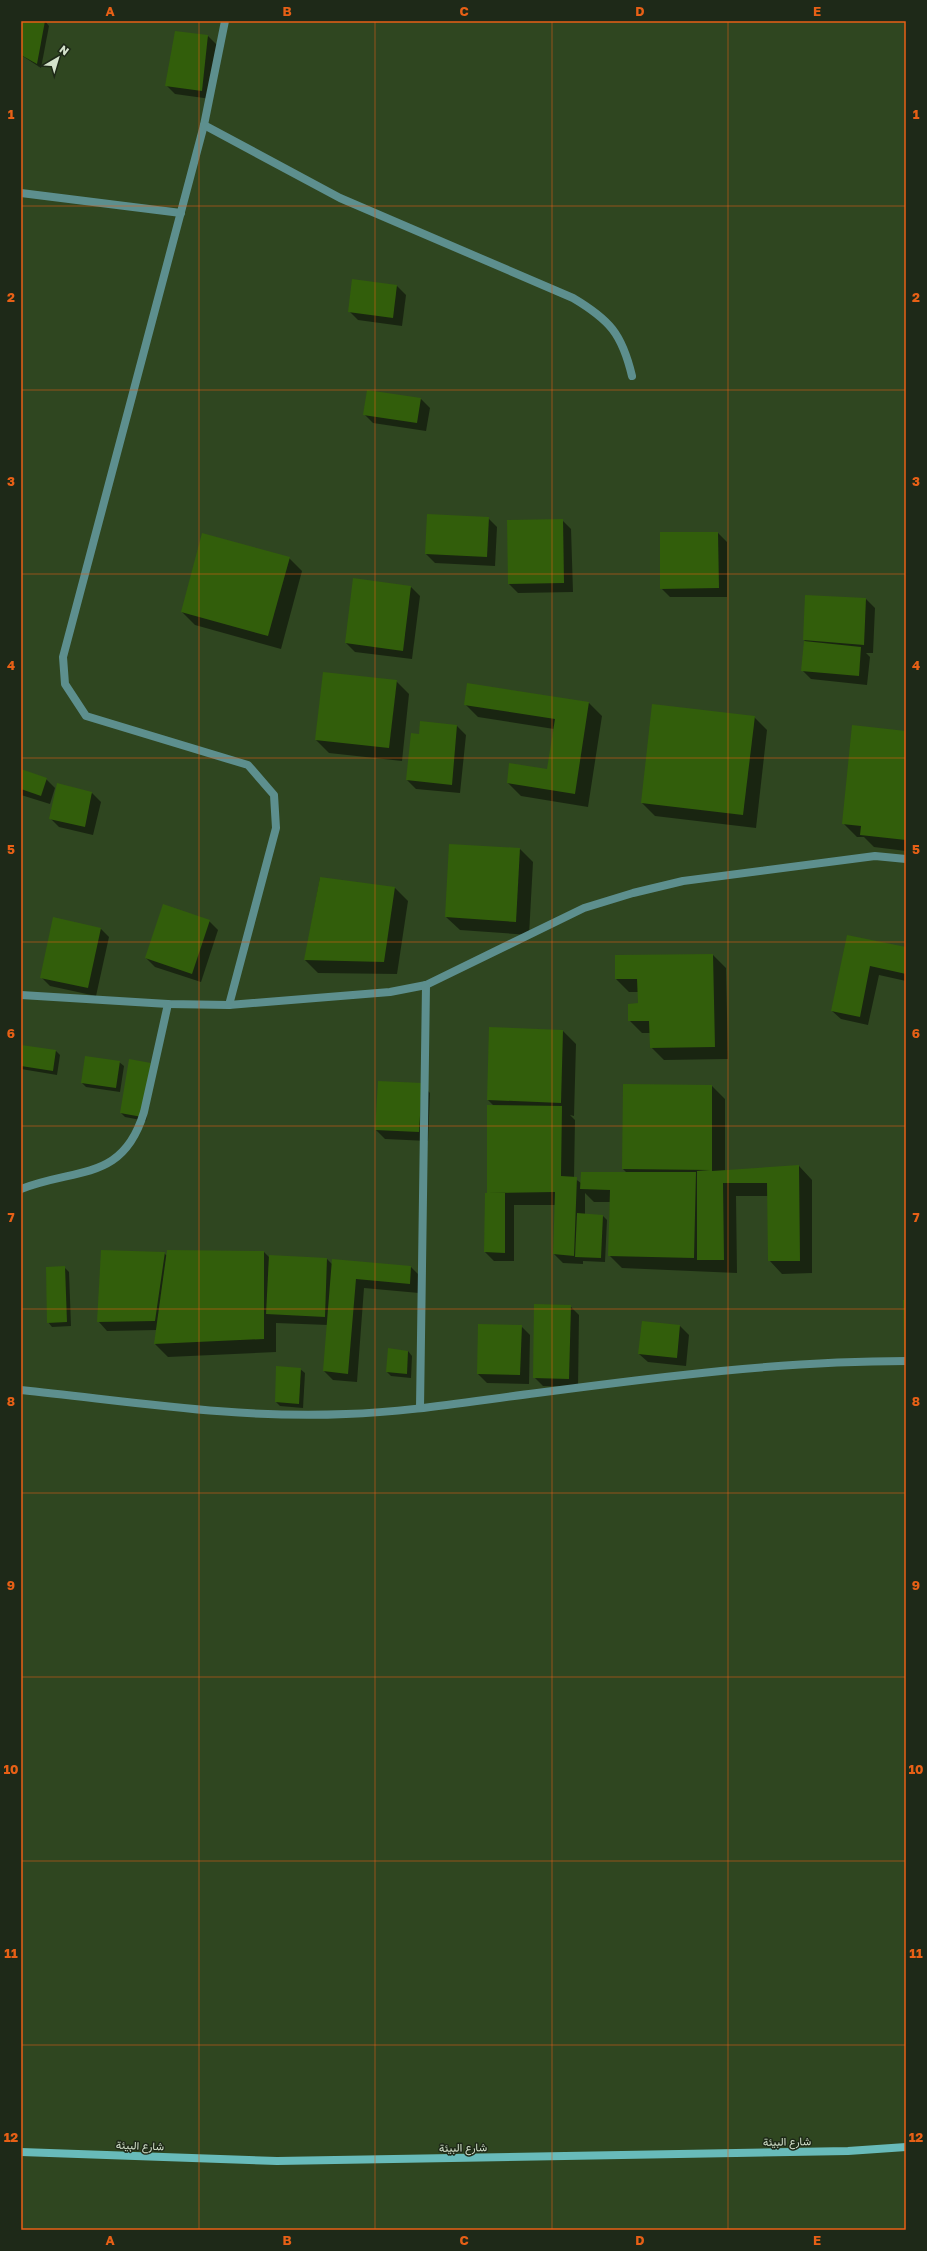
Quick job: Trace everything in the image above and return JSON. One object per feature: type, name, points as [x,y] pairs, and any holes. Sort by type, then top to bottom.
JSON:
[{"type":"main road","name":"شارع البيئة","points":[[21,2152],[277,2161],[848,2152],[906,2147]]},
{"type":"street","points":[[225,21],[204,125],[63,657],[65,684],[86,716],[248,765],[274,795],[276,828],[229,1005]]},
{"type":"street","points":[[204,125],[340,198],[579,301],[595,311],[613,329],[626,351],[632,376]]},
{"type":"street","points":[[21,193],[181,213]]},
{"type":"street","points":[[21,995],[168,1004],[229,1005],[390,992],[426,985],[584,908],[632,894],[683,881],[874,856],[906,859]]},
{"type":"street","points":[[420,1408],[426,985]]},
{"type":"street","points":[[21,1189],[101,1168],[117,1158],[130,1145],[139,1129],[144,1112],[168,1004]]},
{"type":"street","points":[[21,1390],[251,1414],[346,1414],[420,1408],[718,1371],[876,1361],[906,1361]]},
{"type":"building","points":[[45,21],[37,64],[21,55],[21,22]]},
{"type":"building","points":[[175,31],[208,35],[202,91],[165,86]]},
{"type":"building","points":[[352,279],[397,285],[393,318],[348,312]]},
{"type":"building","points":[[367,390],[421,398],[417,423],[363,415]]},
{"type":"building","points":[[427,514],[489,517],[487,557],[425,554]]},
{"type":"building","points":[[563,519],[564,583],[508,584],[507,520]]},
{"type":"building","points":[[660,532],[718,532],[719,588],[660,589]]},
{"type":"building","points":[[202,533],[290,557],[268,636],[181,612]]},
{"type":"building","points":[[353,578],[411,586],[403,651],[345,643]]},
{"type":"building","points":[[805,595],[866,598],[864,645],[803,640]]},
{"type":"building","points":[[804,641],[861,647],[859,676],[801,671]]},
{"type":"building","points":[[323,672],[397,680],[389,748],[315,740]]},
{"type":"building","points":[[467,683],[589,702],[575,794],[507,783],[509,763],[547,769],[555,719],[464,705]]},
{"type":"building","points":[[652,704],[755,716],[743,815],[641,803]]},
{"type":"building","points":[[420,721],[457,725],[452,785],[406,780],[411,733],[419,734]]},
{"type":"building","points":[[852,725],[906,731],[906,840],[860,835],[861,826],[842,824]]},
{"type":"building","points":[[21,769],[47,778],[41,796],[21,789]]},
{"type":"building","points":[[57,783],[92,792],[85,827],[49,819]]},
{"type":"building","points":[[449,844],[520,848],[516,922],[445,917]]},
{"type":"building","points":[[320,877],[395,887],[384,962],[304,960]]},
{"type":"building","points":[[163,904],[210,920],[192,974],[145,958]]},
{"type":"building","points":[[53,917],[101,928],[88,988],[40,978]]},
{"type":"building","points":[[847,935],[906,947],[906,974],[870,966],[860,1017],[831,1011]]},
{"type":"building","points":[[713,954],[715,1047],[650,1048],[649,1021],[628,1021],[628,1004],[638,1003],[637,979],[615,979],[615,955]]},
{"type":"building","points":[[489,1027],[563,1030],[561,1103],[487,1100]]},
{"type":"building","points":[[21,1045],[56,1050],[53,1071],[21,1066]]},
{"type":"building","points":[[85,1056],[120,1061],[116,1088],[81,1083]]},
{"type":"building","points":[[129,1059],[151,1063],[142,1117],[120,1113]]},
{"type":"building","points":[[378,1081],[422,1083],[419,1132],[375,1130]]},
{"type":"building","points":[[623,1084],[712,1085],[712,1171],[799,1165],[800,1261],[768,1261],[767,1183],[723,1183],[724,1260],[697,1260],[697,1171],[710,1170],[622,1169]]},
{"type":"building","points":[[487,1105],[562,1106],[561,1176],[577,1177],[574,1256],[553,1254],[555,1192],[487,1193]]},
{"type":"building","points":[[581,1172],[696,1172],[694,1258],[608,1256],[610,1190],[580,1189]]},
{"type":"building","points":[[485,1193],[505,1193],[505,1253],[484,1252]]},
{"type":"building","points":[[577,1213],[603,1215],[601,1258],[575,1257]]},
{"type":"building","points":[[101,1250],[165,1252],[155,1321],[97,1322]]},
{"type":"building","points":[[167,1250],[264,1251],[264,1339],[154,1344]]},
{"type":"building","points":[[269,1255],[327,1258],[325,1317],[266,1314]]},
{"type":"building","points":[[332,1259],[411,1266],[410,1284],[356,1279],[348,1374],[323,1371]]},
{"type":"building","points":[[65,1266],[67,1322],[47,1323],[46,1267]]},
{"type":"building","points":[[903,1300],[906,1300],[906,1350],[904,1350]]},
{"type":"building","points":[[534,1304],[571,1305],[569,1379],[533,1378]]},
{"type":"building","points":[[642,1321],[680,1325],[677,1358],[638,1354]]},
{"type":"building","points":[[478,1324],[522,1325],[520,1375],[477,1374]]},
{"type":"building","points":[[388,1348],[408,1351],[407,1374],[386,1372]]},
{"type":"building","points":[[276,1366],[301,1368],[299,1404],[275,1402]]}]
